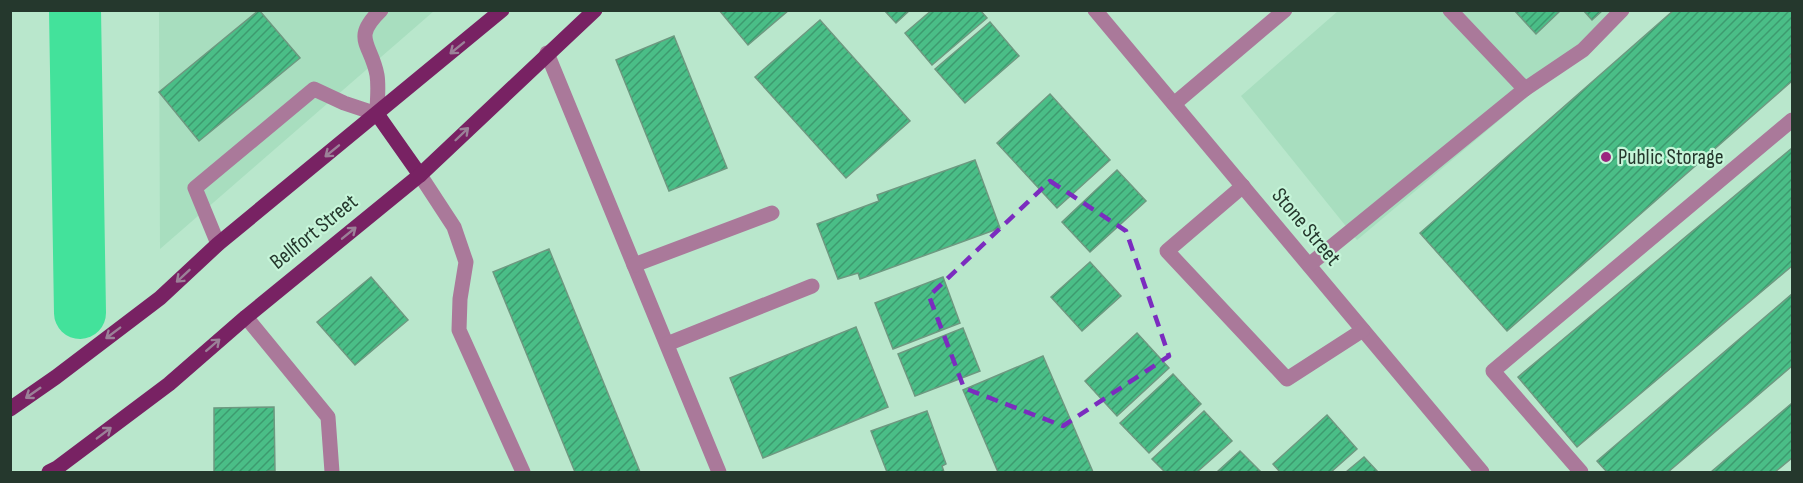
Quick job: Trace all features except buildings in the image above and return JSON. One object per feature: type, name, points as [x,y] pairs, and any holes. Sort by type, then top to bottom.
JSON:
[{"type":"main road","points":[[10,409],[160,298],[218,244],[502,10]]},
{"type":"main road","name":"Bellfort Street","points":[[53,470],[169,384],[246,317],[420,175],[595,10]]},
{"type":"main road","points":[[377,114],[420,175]]},
{"type":"street","points":[[218,244],[195,188],[314,89],[344,103],[377,114],[377,75],[366,44],[364,30],[369,21],[381,10]]},
{"type":"street","name":"Stone Street","points":[[1095,10],[1482,472]]},
{"type":"street","points":[[1174,104],[1285,10]]},
{"type":"street","points":[[1450,10],[1525,89]]},
{"type":"street","points":[[1309,265],[1525,89],[1583,50],[1622,10]]},
{"type":"street","points":[[547,53],[719,472]]},
{"type":"street","points":[[1581,472],[1492,371],[1792,120]]},
{"type":"street","points":[[420,175],[454,227],[466,262],[460,299],[459,330],[523,472]]},
{"type":"street","points":[[1243,186],[1167,251],[1287,379],[1363,330]]},
{"type":"street","points":[[634,265],[771,213]]},
{"type":"street","points":[[667,344],[812,286]]},
{"type":"street","points":[[246,317],[328,417],[332,472]]},
{"type":"highlighted area","points":[[1050,181],[1126,231],[1169,356],[1063,426],[964,388],[929,296]]},
{"type":"shaded area","points":[[159,10],[434,11],[160,249]]},
{"type":"shaded area","points":[[1338,11],[1629,11],[1357,240],[1241,96]]},
{"type":"waterway","points":[[75,10],[80,313]]},
{"type":"place","name":"Public Storage","points":[[1606,157]]}]
